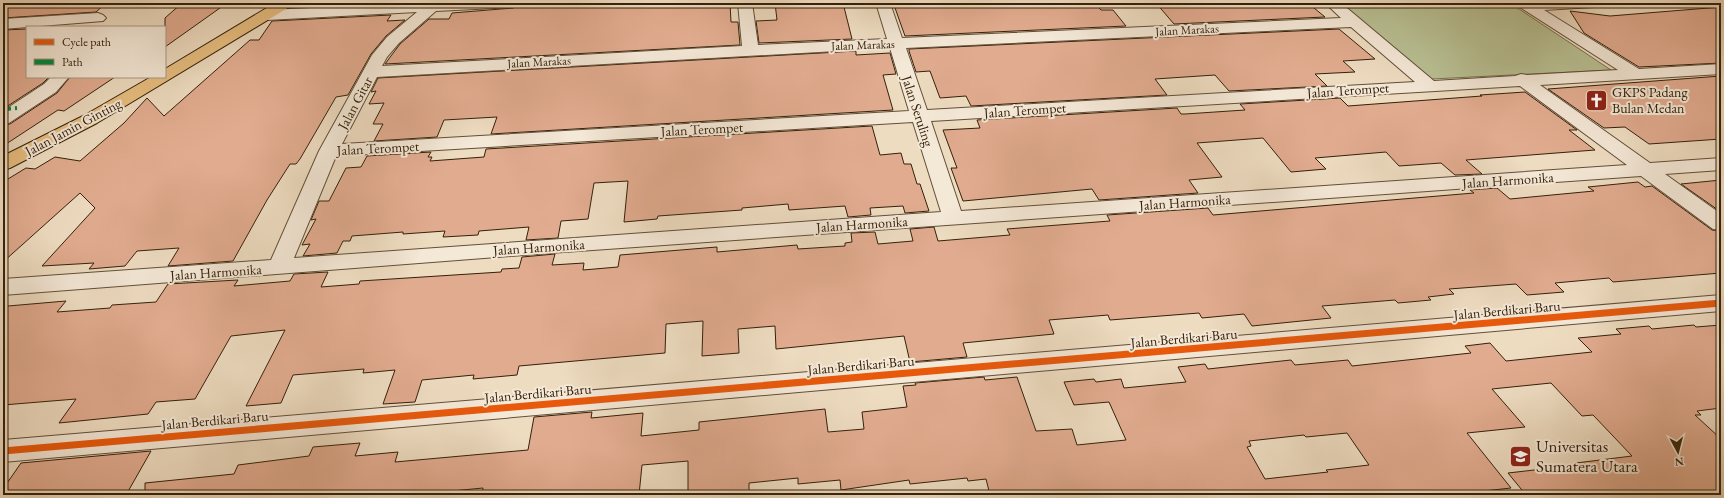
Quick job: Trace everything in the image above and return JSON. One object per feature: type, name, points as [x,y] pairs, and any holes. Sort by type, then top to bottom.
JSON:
[{"type":"main road","name":"Jalan Jamin Ginting","points":[[166,60],[264,9],[286,3]]},
{"type":"main road","name":"Jalan Jamin Ginting","points":[[166,75],[264,9]]},
{"type":"main road","name":"Jalan Jamin Ginting","points":[[3,151],[76,113],[136,78]]},
{"type":"main road","name":"Jalan Jamin Ginting","points":[[3,164],[91,118],[161,78]]},
{"type":"street","points":[[3,24],[96,23],[104,3]]},
{"type":"street","points":[[264,9],[513,3]]},
{"type":"street","points":[[745,3],[751,50]]},
{"type":"street","name":"Jalan Seruling","points":[[884,3],[953,218]]},
{"type":"street","points":[[1332,3],[1429,85]]},
{"type":"street","points":[[1525,5],[1593,3]]},
{"type":"street","name":"Jalan Gitar","points":[[279,267],[329,151],[380,55],[393,40],[434,5]]},
{"type":"street","points":[[1525,5],[1634,73]]},
{"type":"street","name":"Jalan Marakas","points":[[371,72],[751,50],[1355,22]]},
{"type":"street","name":"Jalan Terompet","points":[[329,151],[1521,79],[1721,69]]},
{"type":"street","points":[[8,112],[50,88],[59,78]]},
{"type":"street","points":[[1521,79],[1721,224]]},
{"type":"street","name":"Jalan Harmonika","points":[[3,288],[558,245],[1721,164]]},
{"type":"street","name":"Jalan Berdikari Baru","points":[[3,450],[1721,303]]},
{"type":"green space","points":[[1337,3],[1510,3],[1611,70],[1432,79]]},
{"type":"building","points":[[3,3],[106,3],[96,12],[3,18]]},
{"type":"building","points":[[182,3],[227,3],[166,46],[165,18]]},
{"type":"building","points":[[307,3],[388,3],[300,7],[305,6]]},
{"type":"building","points":[[560,3],[662,3],[662,7],[698,5],[698,3],[730,3],[731,22],[738,22],[740,45],[385,64],[400,44],[429,19],[449,19],[452,13],[513,8],[520,5]]},
{"type":"building","points":[[775,3],[843,3],[852,39],[759,43],[756,21],[777,20]]},
{"type":"building","points":[[973,3],[974,5],[1015,3],[1095,3],[1101,10],[1113,10],[1126,26],[905,36],[894,5]]},
{"type":"building","points":[[1156,3],[1308,3],[1325,17],[1174,24]]},
{"type":"building","points":[[1721,7],[1721,63],[1639,67],[1584,33],[1570,11],[1610,16]]},
{"type":"building","points":[[391,15],[387,21],[405,20],[386,36],[371,54],[348,95],[336,97],[300,159],[296,164],[290,164],[267,200],[233,261],[168,266],[179,248],[137,251],[125,266],[89,269],[94,263],[42,266],[95,208],[80,193],[3,262],[3,182],[26,168],[35,169],[55,157],[80,161],[124,123],[147,98],[164,116],[250,40],[259,40],[272,21]]},
{"type":"building","points":[[26,29],[26,78],[48,78],[43,83],[3,109],[3,30]]},
{"type":"building","points":[[1339,29],[1375,59],[1343,61],[1355,72],[1315,74],[1327,86],[1229,91],[1215,75],[1155,79],[1167,95],[971,106],[966,96],[940,98],[930,71],[916,72],[909,51],[909,49]]},
{"type":"building","points":[[856,51],[856,55],[890,53],[896,74],[883,75],[893,110],[491,134],[497,117],[444,120],[437,137],[374,141],[383,124],[373,124],[384,103],[369,104],[376,91],[371,92],[378,78]]},
{"type":"building","points":[[1721,76],[1721,139],[1649,144],[1625,127],[1604,128],[1548,89]]},
{"type":"building","points":[[69,78],[114,78],[64,111],[58,110],[3,146],[3,125],[10,124],[57,93]]},
{"type":"building","points":[[1525,92],[1577,130],[1569,130],[1595,150],[1466,160],[1482,174],[1455,175],[1441,163],[1399,166],[1386,152],[1315,158],[1326,169],[1291,172],[1263,138],[1197,143],[1222,177],[1189,180],[1198,193],[1099,200],[1092,189],[963,201],[951,168],[957,168],[943,130],[980,128],[977,120],[1177,108],[1181,114],[1185,114],[1245,110],[1240,104],[1340,98],[1348,106]]},
{"type":"building","points":[[872,126],[880,155],[901,153],[904,164],[911,164],[917,184],[920,184],[929,211],[905,213],[903,206],[870,208],[871,215],[848,217],[845,206],[789,210],[788,204],[742,208],[742,210],[658,216],[657,219],[624,222],[628,181],[594,183],[588,219],[561,221],[558,238],[526,240],[529,227],[479,231],[478,235],[443,237],[445,231],[403,234],[403,232],[352,236],[350,241],[343,241],[337,253],[303,256],[310,244],[302,245],[316,219],[311,220],[319,201],[329,201],[346,168],[361,167],[367,156],[431,152],[428,157],[432,157],[430,161],[484,157],[486,149]]},
{"type":"building","points":[[1721,180],[1721,212],[1681,184]]},
{"type":"building","points":[[1638,182],[1645,187],[1652,186],[1712,230],[1721,231],[1721,273],[1613,282],[1609,278],[1555,283],[1564,292],[1527,295],[1516,284],[1449,289],[1454,294],[1428,297],[1431,300],[1398,303],[1395,300],[1322,306],[1331,318],[1252,326],[1244,314],[1202,318],[1199,313],[1110,320],[1108,315],[1049,320],[1054,334],[963,343],[967,357],[910,362],[904,336],[776,349],[775,326],[738,329],[739,353],[702,356],[703,321],[666,324],[665,353],[519,366],[517,375],[473,379],[474,375],[422,380],[415,402],[383,404],[395,370],[363,373],[364,369],[293,375],[281,403],[246,406],[285,330],[231,336],[195,399],[156,402],[148,414],[59,423],[76,399],[3,405],[3,312],[8,306],[66,301],[57,312],[110,308],[112,305],[156,302],[168,284],[238,280],[234,286],[290,281],[294,274],[328,272],[321,287],[359,284],[360,281],[501,272],[502,269],[519,268],[522,257],[555,254],[552,265],[584,263],[583,270],[618,267],[620,255],[717,247],[717,252],[797,245],[798,249],[845,246],[845,243],[852,242],[851,233],[875,232],[878,244],[913,241],[910,229],[934,227],[938,241],[1010,235],[1007,229],[1110,221],[1107,215],[1208,208],[1213,215],[1474,193],[1470,190],[1497,188],[1510,199],[1594,191],[1588,187]]},
{"type":"building","points":[[1694,325],[1696,327],[1721,325],[1721,408],[1697,411],[1701,415],[1695,415],[1721,439],[1721,495],[1526,495],[1508,473],[1578,465],[1576,463],[1632,456],[1593,415],[1582,416],[1551,383],[1492,389],[1525,427],[1467,433],[1511,488],[1448,495],[990,495],[986,479],[968,481],[967,478],[910,484],[909,480],[841,490],[840,480],[798,484],[798,478],[749,483],[749,495],[688,495],[688,461],[642,465],[639,495],[482,495],[483,488],[411,495],[145,495],[145,483],[234,474],[238,465],[309,456],[313,447],[360,443],[355,456],[398,452],[395,462],[528,450],[534,417],[592,412],[591,418],[643,413],[641,436],[699,430],[699,422],[825,409],[828,432],[864,429],[862,412],[907,407],[903,386],[916,385],[915,383],[984,377],[985,380],[1017,377],[1036,431],[1072,429],[1077,445],[1126,440],[1109,402],[1074,405],[1064,382],[1094,379],[1096,382],[1121,379],[1124,388],[1186,382],[1178,367],[1205,364],[1208,369],[1291,360],[1295,365],[1348,360],[1352,366],[1471,353],[1465,346],[1490,343],[1506,361],[1592,352],[1578,338],[1621,334],[1616,329],[1649,326],[1652,329]],"holes":[[[1347,433],[1369,465],[1326,470],[1328,472],[1265,479],[1247,447],[1251,446],[1249,441],[1304,435],[1306,437]]]},
{"type":"building","points":[[151,451],[126,495],[3,495],[3,489],[21,463]]},
{"type":"marked path","points":[[3,109],[17,108]]},
{"type":"cycle path","points":[[3,451],[1721,303]]},
{"type":"place","name":"GKPS Padang Bulan Medan","points":[[1597,100]]},
{"type":"place","name":"Universitas Sumatera Utara","points":[[1520,456]]}]
